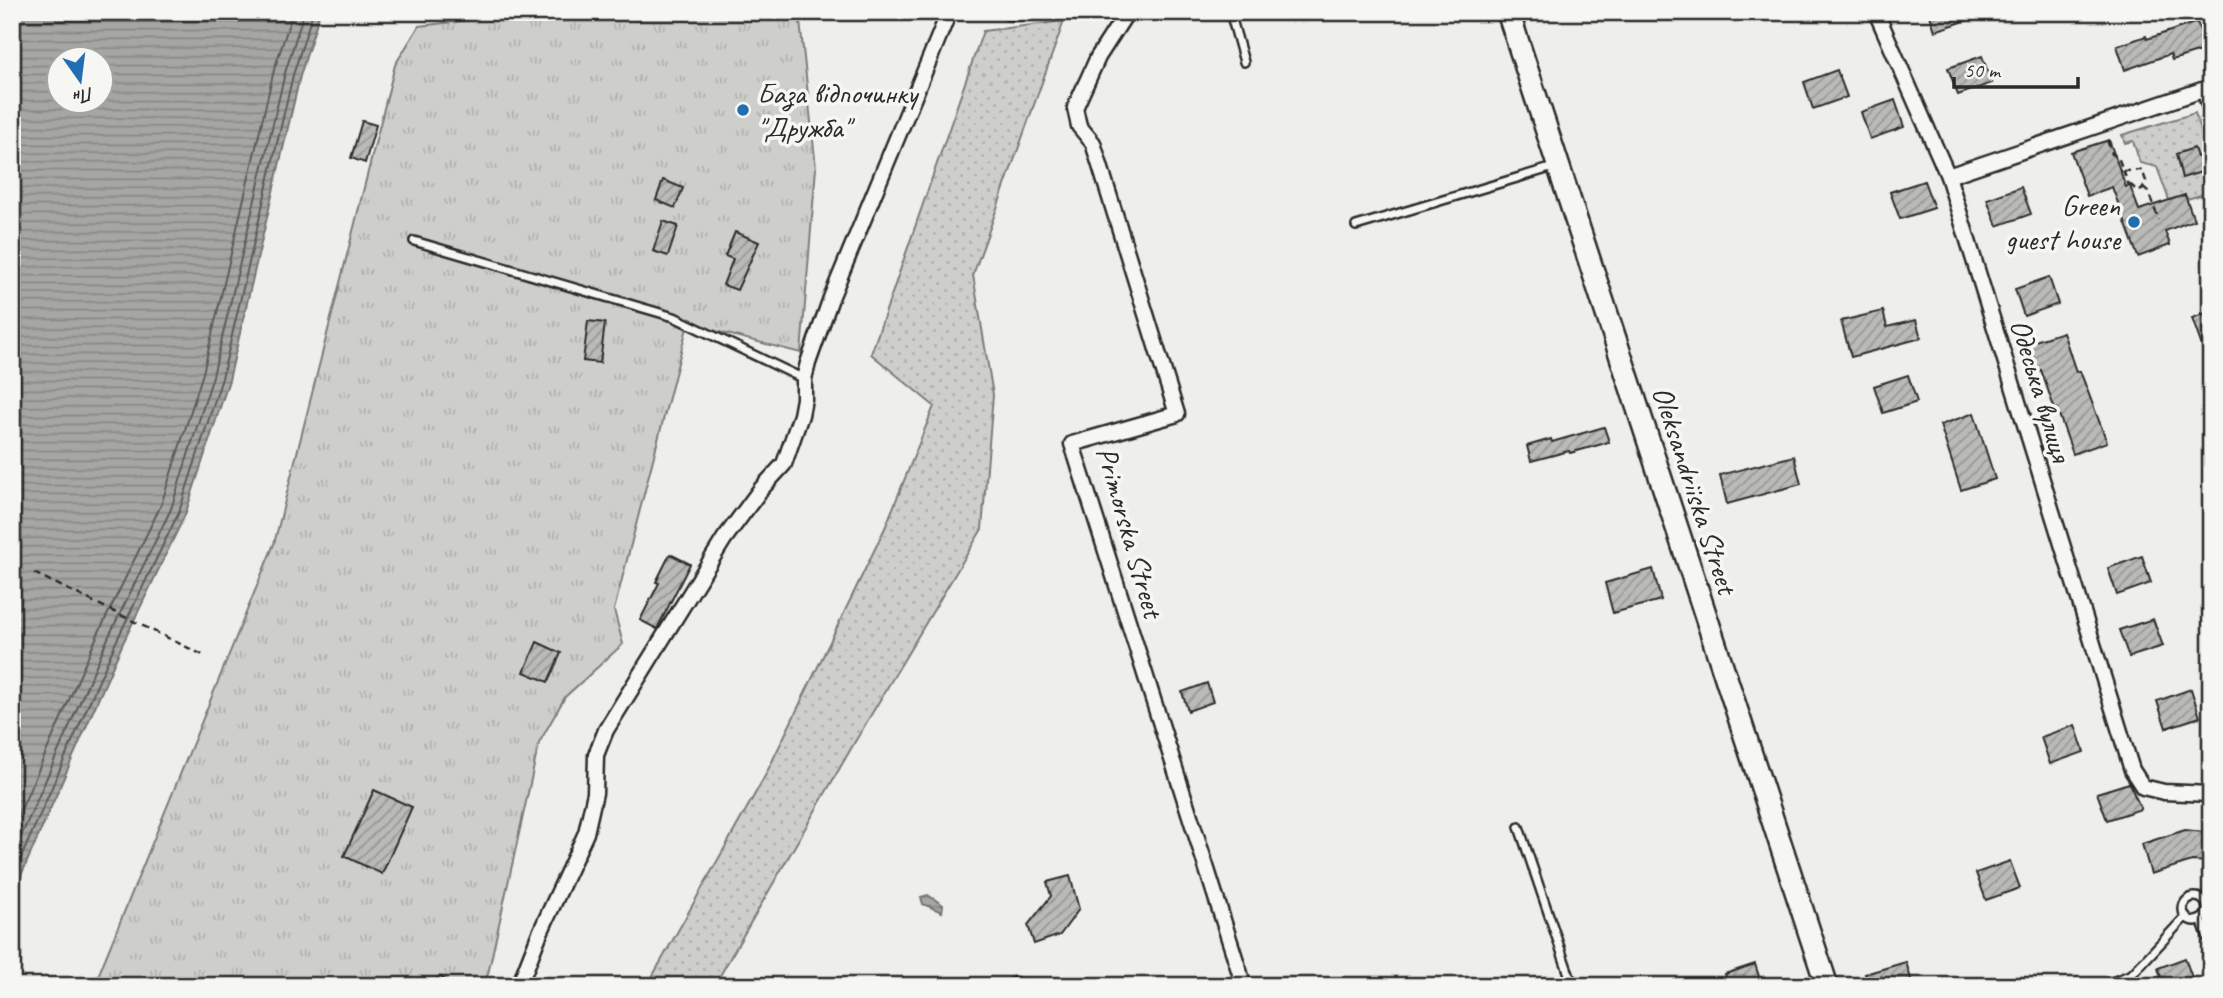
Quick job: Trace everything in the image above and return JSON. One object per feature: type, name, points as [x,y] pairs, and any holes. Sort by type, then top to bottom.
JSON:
[{"type":"street","points":[[519,986],[539,935],[586,833],[595,793],[596,755],[600,743],[695,582],[746,510],[784,464],[801,415],[804,379],[831,298],[949,12]]},
{"type":"street","points":[[1009,12],[1035,12]]},
{"type":"street","name":"Primorska Street","points":[[1127,12],[1098,57],[1075,108],[1079,127],[1093,143],[1177,414],[1072,444],[1244,986]]},
{"type":"street","name":"Oleksandriiska Street","points":[[1508,12],[1827,986]]},
{"type":"street","name":"Одеська вулиця","points":[[1876,12],[1948,176],[2132,770],[2143,787],[2164,792],[2211,794]]},
{"type":"street","points":[[1948,176],[2207,88],[2211,110]]},
{"type":"lane","points":[[1230,12],[1244,62]]},
{"type":"lane","points":[[1356,226],[1558,166]]},
{"type":"lane","points":[[414,241],[674,317],[804,379]]},
{"type":"lane","points":[[1520,827],[1573,986]]},
{"type":"lane","points":[[2195,897],[2208,900],[2207,909],[2201,919],[2193,920],[2186,916],[2184,905],[2188,899],[2195,897]]},
{"type":"lane","points":[[2102,986],[2132,974],[2186,916]]},
{"type":"lane","points":[[2201,919],[2211,946]]},
{"type":"path","points":[[2107,141],[2112,154],[2118,157],[2123,172],[2128,184],[2138,191],[2143,188],[2146,181],[2142,170],[2123,172]]},
{"type":"path","points":[[2143,188],[2148,192],[2159,220]]},
{"type":"path","points":[[34,573],[205,656]]},
{"type":"green space","points":[[536,12],[799,12],[816,168],[801,353],[688,324],[614,610],[623,644],[565,697],[539,743],[488,974],[481,986],[94,986],[274,544],[395,65],[419,26]]},
{"type":"green space","points":[[1064,21],[973,275],[993,395],[982,529],[714,986],[647,986],[765,776],[885,528],[934,406],[871,354],[983,31]]},
{"type":"green space","points":[[2195,113],[2208,153],[2197,157],[2194,149],[2176,155],[2182,177],[2211,169],[2211,192],[2187,199],[2185,195],[2169,200],[2157,167],[2140,163],[2133,141],[2125,143],[2122,135]]},
{"type":"water","points":[[12,12],[320,12],[300,76],[229,380],[185,515],[122,645],[12,896]]},
{"type":"water","points":[[928,895],[943,905],[942,912],[923,904],[921,897]]},
{"type":"building","points":[[1929,12],[1983,12],[1983,15],[1935,31]]},
{"type":"building","points":[[2197,22],[2207,49],[2172,60],[2170,54],[2125,70],[2117,46]]},
{"type":"building","points":[[1982,56],[1992,83],[1958,95],[1948,68]]},
{"type":"building","points":[[1837,70],[1847,97],[1813,109],[1804,82]]},
{"type":"building","points":[[1895,100],[1904,127],[1870,139],[1861,112]]},
{"type":"building","points":[[362,121],[376,125],[365,163],[351,158]]},
{"type":"building","points":[[2109,140],[2126,187],[2130,186],[2139,210],[2185,195],[2194,220],[2165,231],[2170,245],[2138,257],[2112,187],[2087,196],[2071,152]]},
{"type":"building","points":[[2194,148],[2197,157],[2208,153],[2211,169],[2182,178],[2176,154]]},
{"type":"building","points":[[663,180],[683,188],[675,208],[656,200]]},
{"type":"building","points":[[1924,181],[1934,208],[1900,219],[1890,192]]},
{"type":"building","points":[[2021,187],[2031,214],[1997,226],[1987,199]]},
{"type":"building","points":[[663,221],[678,226],[668,256],[653,251]]},
{"type":"building","points":[[735,232],[759,242],[737,290],[723,285],[733,259],[725,256]]},
{"type":"building","points":[[2049,277],[2058,304],[2024,316],[2015,289]]},
{"type":"building","points":[[1883,311],[1887,327],[1916,320],[1921,338],[1851,357],[1841,321]]},
{"type":"building","points":[[2211,311],[2211,366],[2209,366],[2192,318]]},
{"type":"building","points":[[588,321],[605,323],[600,363],[583,361]]},
{"type":"building","points":[[2063,332],[2076,372],[2080,371],[2107,442],[2073,454],[2029,343]]},
{"type":"building","points":[[1908,375],[1917,402],[1883,413],[1874,386]]},
{"type":"building","points":[[1974,413],[1995,479],[1961,490],[1940,425]]},
{"type":"building","points":[[1604,427],[1609,442],[1531,461],[1527,446],[1551,439],[1552,442]]},
{"type":"building","points":[[1794,456],[1801,484],[1727,504],[1720,475]]},
{"type":"building","points":[[670,554],[690,564],[657,629],[640,620]]},
{"type":"building","points":[[2142,556],[2151,583],[2117,595],[2108,568]]},
{"type":"building","points":[[1653,569],[1661,600],[1613,613],[1605,583]]},
{"type":"building","points":[[2153,619],[2163,646],[2129,657],[2119,630]]},
{"type":"building","points":[[537,642],[561,653],[548,682],[524,672]]},
{"type":"building","points":[[1207,683],[1213,702],[1188,711],[1182,692]]},
{"type":"building","points":[[2191,689],[2200,717],[2166,728],[2157,701]]},
{"type":"building","points":[[2075,725],[2084,752],[2050,764],[2041,737]]},
{"type":"building","points":[[2129,783],[2141,809],[2107,820],[2097,793]]},
{"type":"building","points":[[374,790],[412,807],[382,874],[344,856]]},
{"type":"building","points":[[2185,830],[2211,833],[2211,862],[2192,861],[2151,874],[2142,844]]},
{"type":"building","points":[[2010,861],[2020,888],[1986,900],[1976,873]]},
{"type":"building","points":[[1070,876],[1079,909],[1060,935],[1034,944],[1028,925],[1051,896],[1047,882]]},
{"type":"building","points":[[2185,958],[2195,986],[2164,986],[2158,968]]},
{"type":"building","points":[[1906,962],[1913,986],[1868,986],[1865,974]]},
{"type":"building","points":[[1755,964],[1762,986],[1729,986],[1725,974]]},
{"type":"place","name":"База відпочинку \"Дружба\"","points":[[743,110]]},
{"type":"place","name":"Green guest house","points":[[2134,222]]}]
